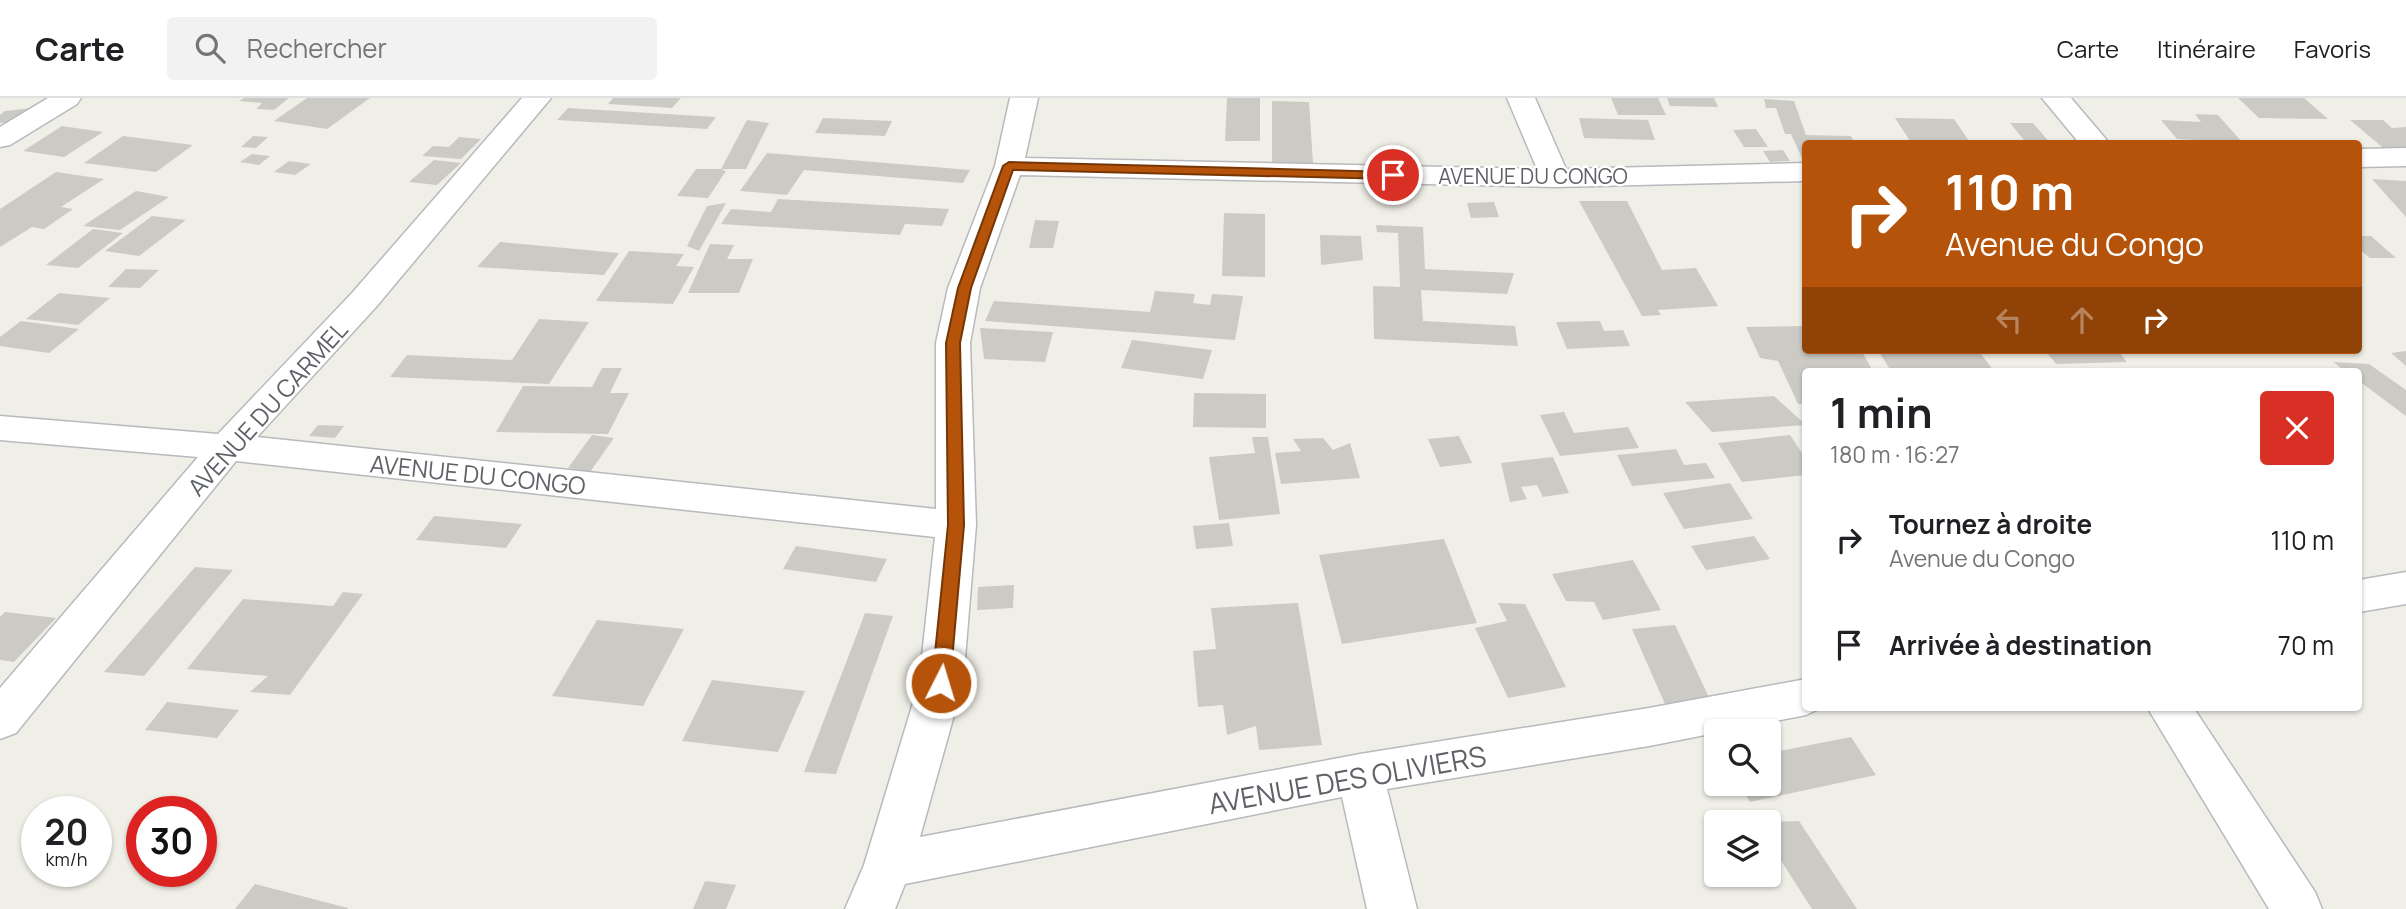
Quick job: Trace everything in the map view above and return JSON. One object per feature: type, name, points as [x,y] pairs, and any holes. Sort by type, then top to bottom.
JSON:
[{"type":"street","points":[[0,139],[67,98]]},
{"type":"street","name":"AVENUE DU CARMEL","points":[[0,720],[227,447],[364,300],[537,98]]},
{"type":"street","points":[[870,909],[888,866],[941,683],[956,525],[953,343],[964,288],[1009,166],[1024,98]]},
{"type":"street","points":[[1521,98],[1555,178]]},
{"type":"street","points":[[2056,98],[2093,140]]},
{"type":"street","points":[[2362,158],[2406,157]]},
{"type":"street","name":"AVENUE DU CONGO","points":[[1009,166],[1555,178],[1802,172]]},
{"type":"street","name":"AVENUE DU CONGO","points":[[0,428],[227,447],[956,525]]},
{"type":"street","points":[[2362,596],[2406,589]]},
{"type":"street","name":"AVENUE DES OLIVIERS","points":[[888,866],[1360,774],[1649,727],[1802,698]]},
{"type":"street","points":[[2172,711],[2297,909]]},
{"type":"street","points":[[1360,774],[1391,909]]},
{"type":"building","points":[[244,98],[289,98],[274,110],[256,109],[262,103],[239,101]]},
{"type":"building","points":[[307,98],[370,98],[327,129],[274,121]]},
{"type":"building","points":[[613,98],[681,98],[672,108],[608,104]]},
{"type":"building","points":[[1227,98],[1260,98],[1260,141],[1225,141]]},
{"type":"building","points":[[1611,98],[1658,98],[1666,115],[1618,115]]},
{"type":"building","points":[[1667,98],[1714,98],[1718,107],[1670,106]]},
{"type":"building","points":[[2238,98],[2304,98],[2328,119],[2259,118]]},
{"type":"building","points":[[1764,99],[1794,101],[1806,135],[1851,136],[1853,140],[1802,140],[1802,158],[1791,134],[1785,134],[1776,108],[1766,108]]},
{"type":"building","points":[[1272,101],[1309,102],[1313,163],[1272,163]]},
{"type":"building","points":[[41,107],[14,122],[0,123],[0,115],[5,111]]},
{"type":"building","points":[[568,108],[716,117],[707,129],[557,120]]},
{"type":"building","points":[[2195,114],[2218,115],[2240,140],[2177,139],[2161,120],[2201,122]]},
{"type":"building","points":[[823,118],[892,121],[885,136],[815,133]]},
{"type":"building","points":[[1579,118],[1648,120],[1655,140],[1584,138]]},
{"type":"building","points":[[1895,118],[1954,119],[1968,140],[1909,140]]},
{"type":"building","points":[[747,120],[769,123],[746,169],[721,169]]},
{"type":"building","points":[[2350,120],[2383,120],[2392,128],[2406,127],[2406,151],[2387,151]]},
{"type":"building","points":[[2010,123],[2033,123],[2048,140],[2024,140]]},
{"type":"building","points":[[62,126],[103,132],[64,157],[23,151]]},
{"type":"building","points":[[1756,129],[1768,147],[1744,147],[1733,130]]},
{"type":"building","points":[[123,136],[193,145],[156,172],[84,163]]},
{"type":"building","points":[[253,136],[268,137],[256,148],[241,147]]},
{"type":"building","points":[[459,137],[481,139],[461,159],[422,156],[433,146],[449,147]]},
{"type":"building","points":[[1783,150],[1790,161],[1770,162],[1763,151]]},
{"type":"building","points":[[767,153],[970,170],[963,183],[804,170],[787,195],[740,191]]},
{"type":"building","points":[[252,154],[270,156],[259,165],[240,162]]},
{"type":"building","points":[[434,160],[461,163],[437,185],[409,182]]},
{"type":"building","points":[[289,161],[311,164],[295,175],[274,172]]},
{"type":"building","points":[[696,169],[726,171],[708,198],[677,196]]},
{"type":"building","points":[[56,172],[104,179],[61,207],[73,209],[44,229],[32,227],[0,247],[0,209]]},
{"type":"building","points":[[2372,179],[2406,181],[2406,217]]},
{"type":"building","points":[[136,191],[169,197],[120,230],[83,226]]},
{"type":"building","points":[[778,199],[949,209],[942,226],[905,224],[900,235],[721,224],[731,209],[771,212]]},
{"type":"building","points":[[1579,201],[1627,201],[1662,270],[1696,268],[1718,306],[1658,310],[1661,315],[1642,316]]},
{"type":"building","points":[[1494,202],[1499,217],[1471,218],[1467,203]]},
{"type":"building","points":[[726,203],[699,251],[687,246],[707,206]]},
{"type":"building","points":[[1224,213],[1265,214],[1265,277],[1222,276]]},
{"type":"building","points":[[152,216],[186,220],[139,256],[105,251]]},
{"type":"building","points":[[1035,220],[1059,221],[1053,248],[1029,248]]},
{"type":"building","points":[[1376,225],[1423,227],[1425,269],[1514,273],[1507,294],[1421,290],[1423,321],[1515,326],[1518,346],[1374,339],[1373,286],[1400,287],[1398,233],[1377,232]]},
{"type":"building","points":[[93,229],[123,233],[78,268],[46,265]]},
{"type":"building","points":[[1320,235],[1361,236],[1363,260],[1321,265]]},
{"type":"building","points":[[2362,236],[2371,236],[2396,258],[2370,258],[2362,251]]},
{"type":"building","points":[[500,242],[619,253],[604,275],[477,267]]},
{"type":"building","points":[[710,244],[734,245],[727,259],[753,259],[739,293],[688,293]]},
{"type":"building","points":[[629,251],[684,254],[676,266],[694,267],[673,304],[596,301]]},
{"type":"building","points":[[126,269],[159,270],[140,288],[108,287]]},
{"type":"building","points":[[1155,291],[1195,294],[1193,303],[1210,305],[1212,294],[1243,296],[1235,340],[985,321],[994,301],[1150,312]]},
{"type":"building","points":[[59,293],[110,298],[78,325],[26,319]]},
{"type":"building","points":[[539,319],[589,322],[549,384],[390,377],[407,355],[512,360]]},
{"type":"building","points":[[21,321],[79,329],[49,353],[0,346],[0,337]]},
{"type":"building","points":[[1600,321],[1604,331],[1623,330],[1630,346],[1567,349],[1556,322]]},
{"type":"building","points":[[1802,326],[1802,354],[1863,354],[1871,368],[1802,368],[1802,404],[1798,404],[1778,361],[1760,358],[1746,327]]},
{"type":"building","points":[[980,328],[1053,332],[1045,362],[984,359]]},
{"type":"building","points":[[1132,340],[1212,350],[1203,379],[1121,368]]},
{"type":"building","points":[[2406,351],[2406,366],[2391,353]]},
{"type":"building","points":[[1880,354],[1981,354],[1992,368],[1889,368]]},
{"type":"building","points":[[2048,354],[2120,354],[2127,362],[2056,364]]},
{"type":"building","points":[[2333,362],[2369,364],[2406,390],[2406,416],[2362,383],[2362,368],[2341,368]]},
{"type":"building","points":[[602,368],[622,368],[610,393],[629,393],[608,434],[496,432],[523,386],[592,387]]},
{"type":"building","points":[[1194,393],[1266,394],[1266,428],[1193,427]]},
{"type":"building","points":[[1774,396],[1802,421],[1802,425],[1712,432],[1685,402]]},
{"type":"building","points":[[1564,412],[1574,433],[1628,427],[1639,448],[1560,456],[1540,415]]},
{"type":"building","points":[[318,425],[344,426],[335,438],[309,436]]},
{"type":"building","points":[[592,435],[614,438],[590,472],[568,468]]},
{"type":"building","points":[[1790,435],[1802,453],[1802,475],[1742,482],[1718,443]]},
{"type":"building","points":[[1459,436],[1472,463],[1440,467],[1428,439]]},
{"type":"building","points":[[1252,437],[1268,437],[1280,514],[1219,520],[1209,457],[1255,453]]},
{"type":"building","points":[[1323,438],[1333,450],[1350,443],[1360,478],[1281,484],[1275,453],[1301,451],[1293,439]]},
{"type":"building","points":[[1676,449],[1684,465],[1706,463],[1715,478],[1632,486],[1617,455]]},
{"type":"building","points":[[1553,457],[1569,493],[1543,497],[1537,485],[1521,487],[1527,499],[1510,502],[1501,463]]},
{"type":"building","points":[[1730,483],[1753,519],[1684,529],[1663,493]]},
{"type":"building","points":[[434,516],[522,524],[506,548],[416,540]]},
{"type":"building","points":[[1229,523],[1233,546],[1196,549],[1193,526]]},
{"type":"building","points":[[1754,536],[1770,559],[1706,570],[1691,546]]},
{"type":"building","points":[[1444,539],[1477,623],[1342,644],[1319,555]]},
{"type":"building","points":[[796,546],[887,559],[876,582],[783,569]]},
{"type":"building","points":[[1633,560],[1661,610],[1603,620],[1594,602],[1566,601],[1552,574]]},
{"type":"building","points":[[195,567],[233,570],[144,676],[104,672]]},
{"type":"building","points":[[1014,585],[1013,608],[977,610],[978,587]]},
{"type":"building","points":[[343,592],[363,594],[290,695],[250,692],[268,676],[187,669],[243,599],[333,606]]},
{"type":"building","points":[[1298,603],[1322,745],[1259,750],[1256,726],[1227,735],[1223,705],[1198,707],[1193,651],[1216,649],[1211,608]]},
{"type":"building","points":[[1498,603],[1525,604],[1566,687],[1508,698],[1475,628],[1507,621]]},
{"type":"building","points":[[5,612],[56,618],[14,662],[0,660],[0,617]]},
{"type":"building","points":[[865,613],[893,616],[836,774],[804,772]]},
{"type":"building","points":[[597,620],[684,629],[643,706],[552,696]]},
{"type":"building","points":[[1675,625],[1713,706],[1668,711],[1632,629]]},
{"type":"building","points":[[712,680],[805,691],[778,752],[682,741]]},
{"type":"building","points":[[167,702],[239,710],[217,738],[145,730]]},
{"type":"building","points":[[1851,737],[1876,775],[1781,795],[1781,751]]},
{"type":"building","points":[[1747,796],[1778,796],[1750,802]]},
{"type":"building","points":[[1799,821],[1857,909],[1812,909],[1781,861],[1781,822]]},
{"type":"building","points":[[705,881],[736,885],[726,909],[693,909]]},
{"type":"building","points":[[255,884],[348,908],[348,909],[235,909]]},
{"type":"route","points":[[941,683],[956,525],[953,343],[964,288],[1009,166],[1393,175]]}]
